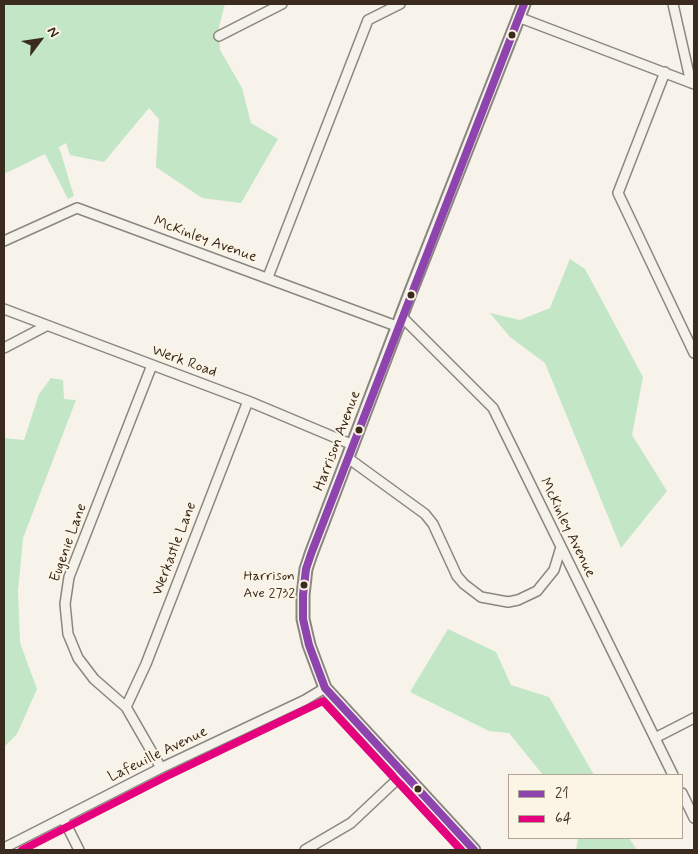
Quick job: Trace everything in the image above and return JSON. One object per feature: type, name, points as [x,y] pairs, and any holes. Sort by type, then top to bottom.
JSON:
[{"type":"main road","name":"Harrison Avenue","points":[[474,850],[325,688],[309,645],[304,619],[303,595],[310,559],[352,445],[524,4]]},
{"type":"street","points":[[218,36],[282,4]]},
{"type":"street","points":[[268,277],[368,20],[384,7],[400,4]]},
{"type":"street","points":[[674,4],[693,84]]},
{"type":"street","points":[[518,17],[693,84]]},
{"type":"street","points":[[665,72],[618,194],[694,353]]},
{"type":"street","name":"McKinley Avenue","points":[[4,241],[77,208],[400,322],[493,408],[673,774]]},
{"type":"street","name":"Werk Road","points":[[4,309],[248,401],[352,445]]},
{"type":"street","points":[[4,348],[46,326]]},
{"type":"street","name":"Eugenie Lane","points":[[152,365],[70,577],[65,604],[68,634],[78,658],[94,679],[126,706],[161,768]]},
{"type":"street","name":"Werkastle Lane","points":[[126,706],[146,664],[248,401]]},
{"type":"street","points":[[348,458],[425,514],[433,524],[457,576],[468,588],[481,597],[508,602],[528,596],[548,579],[561,547]]},
{"type":"street","name":"Lafeuille Avenue","points":[[4,848],[161,768],[305,700],[325,688]]},
{"type":"street","points":[[655,738],[694,718]]},
{"type":"street","points":[[305,850],[321,847],[351,823],[403,774]]},
{"type":"street","points":[[683,795],[694,818]]},
{"type":"street","points":[[63,818],[79,850]]},
{"type":"green space","points":[[4,4],[225,4],[219,27],[220,50],[242,88],[251,123],[278,139],[241,203],[202,198],[156,167],[159,119],[149,108],[104,162],[70,155],[66,143],[59,147],[74,196],[68,199],[45,154],[4,174]]},
{"type":"green space","points":[[570,259],[585,269],[643,377],[632,435],[667,491],[621,548],[545,363],[510,337],[490,313],[520,320],[550,308]]},
{"type":"green space","points":[[51,378],[63,380],[64,399],[76,400],[23,538],[18,591],[20,643],[37,689],[17,734],[4,747],[4,438],[24,440],[39,394]]},
{"type":"green space","points":[[448,629],[496,652],[511,685],[549,697],[593,774],[542,774],[509,733],[489,731],[410,692]]},
{"type":"green space","points":[[578,839],[630,839],[637,850],[576,850]]},
{"type":"transit line","name":"21","points":[[474,850],[325,688],[309,645],[303,619],[303,595],[306,569],[311,554],[524,4]]},
{"type":"transit line","name":"64","points":[[22,850],[165,777],[323,701],[461,850]]},
{"type":"place","name":"Harrison Ave 2732","points":[[304,585]]}]
